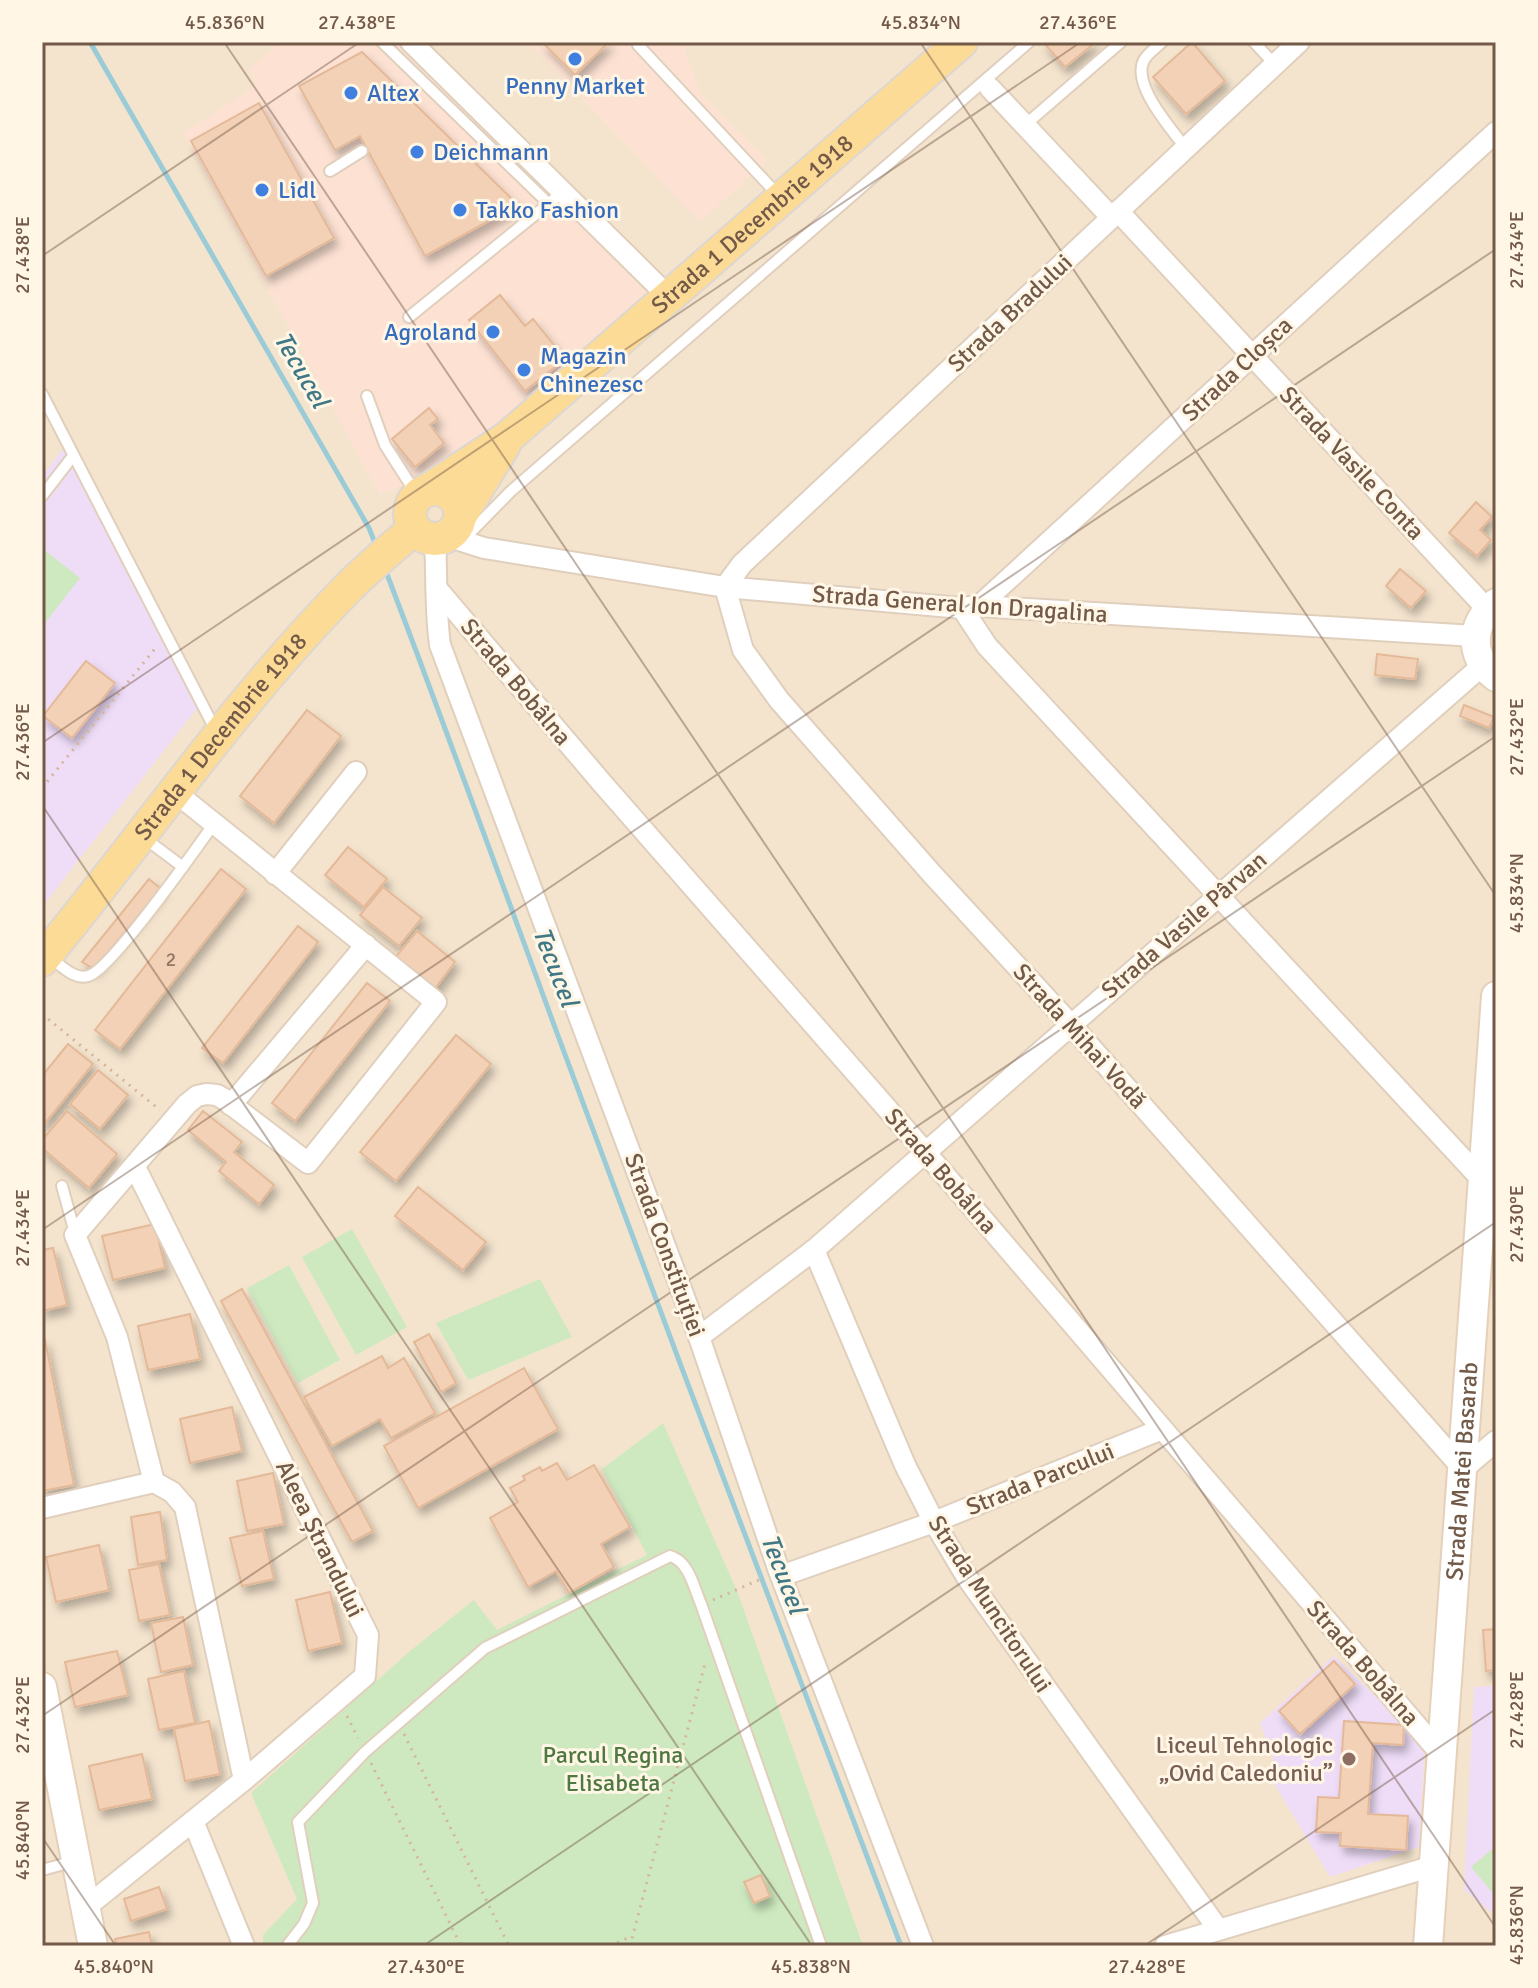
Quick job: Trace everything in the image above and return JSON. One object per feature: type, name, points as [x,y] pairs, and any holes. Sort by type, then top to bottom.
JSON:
[{"type":"main road","name":"Strada 1 Decembrie 1918","points":[[423,492],[507,438],[961,42]]},
{"type":"main road","name":"Strada 1 Decembrie 1918","points":[[44,957],[284,657],[349,587],[436,534],[507,438]]},
{"type":"main road","points":[[440,489],[458,503],[436,534],[410,518],[411,505],[423,492],[440,489]]},
{"type":"street","points":[[411,42],[556,198],[669,297]]},
{"type":"street","name":"Strada Bradului","points":[[725,587],[742,564],[1299,42]]},
{"type":"street","name":"Strada Vasile Conta","points":[[990,88],[1492,606]]},
{"type":"street","name":"Strada Cloșca","points":[[970,607],[1252,356],[1496,132]]},
{"type":"street","name":"Strada General Ion Dragalina","points":[[436,534],[484,548],[725,587],[970,607],[1475,636]]},
{"type":"street","name":"Strada Constituției","points":[[436,534],[436,618],[440,645],[699,1337],[780,1573],[923,1946]]},
{"type":"street","name":"Strada Mihai Vodă","points":[[725,587],[743,650],[772,691],[1463,1469]]},
{"type":"street","name":"Strada Bobâlna","points":[[438,590],[1441,1754]]},
{"type":"street","points":[[1489,671],[1475,646],[1475,636],[1477,626],[1492,606]]},
{"type":"street","points":[[970,607],[987,646],[1218,895],[1490,1180]]},
{"type":"street","name":"Strada Vasile Pârvan","points":[[699,1337],[814,1250],[1218,895],[1489,671]]},
{"type":"street","points":[[275,874],[356,772]]},
{"type":"street","points":[[154,1482],[117,1337],[75,1235],[197,1096],[217,1095],[308,1163],[436,1002],[175,792]]},
{"type":"street","points":[[231,1105],[366,945]]},
{"type":"street","name":"Strada Matei Basarab","points":[[1428,1946],[1463,1469],[1490,1180],[1496,996]]},
{"type":"street","name":"Aleea Ștrandului","points":[[85,1908],[244,1780],[365,1676],[368,1635],[135,1167]]},
{"type":"street","name":"Strada Muncitorului","points":[[814,1250],[905,1465],[934,1522],[968,1579],[1218,1929]]},
{"type":"street","name":"Strada Parcului","points":[[780,1573],[934,1522],[1162,1429]]},
{"type":"street","points":[[1463,1469],[1496,1441]]},
{"type":"street","points":[[42,1508],[154,1482],[172,1492],[185,1507],[244,1780]]},
{"type":"street","points":[[42,1687],[93,1946]]},
{"type":"street","points":[[193,1821],[244,1946]]},
{"type":"street","points":[[1165,1946],[1433,1866]]},
{"type":"lane","points":[[382,42],[556,198],[409,317]]},
{"type":"lane","points":[[436,534],[521,482],[1029,42]]},
{"type":"lane","points":[[1025,125],[1121,42]]},
{"type":"lane","points":[[1162,42],[1144,60],[1143,88],[1186,149]]},
{"type":"lane","points":[[1254,42],[1275,65]]},
{"type":"lane","points":[[638,45],[781,199]]},
{"type":"lane","points":[[330,171],[362,151]]},
{"type":"lane","points":[[42,394],[218,736]]},
{"type":"lane","points":[[367,396],[385,445],[423,492]]},
{"type":"lane","points":[[42,496],[73,456]]},
{"type":"lane","points":[[44,957],[71,973],[82,977],[93,976],[183,867],[213,825]]},
{"type":"lane","points":[[140,834],[183,867]]},
{"type":"lane","points":[[62,1186],[75,1235]]},
{"type":"lane","points":[[287,1946],[304,1924],[313,1903],[298,1822],[365,1752],[485,1648],[670,1556],[684,1564],[701,1604],[821,1946]]},
{"type":"lane","points":[[42,1870],[76,1861]]},
{"type":"path","points":[[42,788],[166,636]]},
{"type":"path","points":[[42,1014],[173,1120]]},
{"type":"path","points":[[701,1604],[780,1573]]},
{"type":"path","points":[[630,1946],[713,1637]]},
{"type":"path","points":[[339,1701],[461,1946]]},
{"type":"path","points":[[398,1723],[509,1946]]},
{"type":"path","points":[[610,1946],[632,1936]]},
{"type":"shaded area","points":[[42,42],[1496,42],[1496,1946],[42,1946]]},
{"type":"shaded area","points":[[280,42],[397,42],[656,301],[428,475],[380,495],[183,133],[256,86],[250,69]]},
{"type":"shaded area","points":[[528,42],[682,42],[700,93],[767,161],[700,222]]},
{"type":"shaded area","points":[[63,449],[198,707],[42,907],[42,477]]},
{"type":"shaded area","name":"Liceul Tehnologic „Ovid Caledoniu”","points":[[1334,1656],[1425,1745],[1419,1847],[1330,1877],[1269,1775],[1278,1772],[1260,1723]]},
{"type":"shaded area","points":[[1496,1686],[1496,1916],[1464,1890],[1474,1687]]},
{"type":"green space","points":[[42,548],[80,578],[42,627]]},
{"type":"green space","points":[[352,1229],[407,1327],[356,1355],[302,1257]]},
{"type":"green space","points":[[289,1265],[340,1360],[298,1383],[247,1288]]},
{"type":"green space","points":[[540,1279],[572,1337],[468,1380],[436,1323]]},
{"type":"green space","name":"Parcul Regina Elisabeta","points":[[663,1423],[737,1591],[863,1946],[263,1946],[263,1935],[297,1899],[251,1793],[410,1651],[474,1600],[497,1630],[647,1555],[602,1469]]},
{"type":"green space","points":[[1496,1846],[1496,1897],[1471,1867]]},
{"type":"building","name":"Penny Market","points":[[542,42],[609,42],[575,75]]},
{"type":"building","points":[[1043,42],[1096,42],[1065,67]]},
{"type":"building","points":[[1192,42],[1225,81],[1186,114],[1153,77]]},
{"type":"building","points":[[362,52],[518,205],[425,256],[360,136],[335,150],[299,86]]},
{"type":"building","name":"Lidl","points":[[259,103],[334,238],[266,276],[191,141]]},
{"type":"building","points":[[500,295],[525,326],[533,319],[565,359],[525,391],[469,320]]},
{"type":"building","points":[[429,408],[438,419],[430,425],[444,443],[415,467],[392,439]]},
{"type":"building","points":[[1476,502],[1492,517],[1480,530],[1491,540],[1477,556],[1449,533]]},
{"type":"building","points":[[1400,569],[1426,591],[1411,608],[1386,586]]},
{"type":"building","points":[[1377,654],[1418,659],[1415,679],[1375,675]]},
{"type":"building","points":[[86,661],[115,683],[72,738],[43,716]]},
{"type":"building","points":[[1464,705],[1494,717],[1489,728],[1460,716]]},
{"type":"building","points":[[307,710],[341,736],[274,823],[240,796]]},
{"type":"building","points":[[348,847],[387,879],[364,907],[325,875]]},
{"type":"building","points":[[221,869],[246,889],[120,1049],[95,1030]]},
{"type":"building","points":[[149,879],[161,889],[94,969],[82,962]]},
{"type":"building","points":[[383,887],[422,918],[399,946],[360,915]]},
{"type":"building","points":[[298,926],[318,942],[223,1063],[202,1048]]},
{"type":"building","points":[[417,931],[455,962],[433,991],[394,959]]},
{"type":"building","points":[[367,983],[390,1001],[295,1121],[272,1103]]},
{"type":"building","points":[[456,1035],[491,1064],[396,1181],[360,1152]]},
{"type":"building","points":[[68,1044],[93,1064],[42,1127],[42,1076]]},
{"type":"building","points":[[98,1070],[128,1095],[100,1129],[70,1104]]},
{"type":"building","points":[[67,1111],[117,1154],[89,1188],[42,1148],[42,1140]]},
{"type":"building","points":[[203,1111],[242,1142],[234,1152],[274,1185],[259,1204],[219,1171],[226,1162],[188,1130]]},
{"type":"building","points":[[418,1187],[486,1242],[463,1270],[395,1216]]},
{"type":"building","points":[[155,1224],[165,1268],[113,1280],[102,1236]]},
{"type":"building","points":[[53,1248],[67,1305],[42,1311],[42,1250]]},
{"type":"building","points":[[242,1289],[373,1531],[352,1542],[221,1301]]},
{"type":"building","points":[[190,1314],[200,1359],[148,1370],[138,1326]]},
{"type":"building","points":[[429,1334],[456,1383],[441,1392],[414,1342]]},
{"type":"building","points":[[42,1340],[45,1340],[74,1485],[42,1491]]},
{"type":"building","points":[[382,1356],[388,1368],[404,1358],[435,1413],[391,1438],[380,1419],[332,1446],[304,1397]]},
{"type":"building","points":[[524,1368],[558,1429],[418,1508],[384,1446]]},
{"type":"building","points":[[232,1407],[242,1451],[190,1463],[180,1419]]},
{"type":"building","points":[[557,1463],[567,1480],[594,1465],[630,1527],[601,1544],[614,1567],[569,1593],[556,1571],[528,1587],[490,1518],[518,1502],[510,1488],[525,1480],[523,1476]]},
{"type":"building","points":[[273,1473],[284,1524],[247,1531],[237,1481]]},
{"type":"building","points":[[160,1512],[167,1560],[138,1565],[131,1517]]},
{"type":"building","points":[[263,1531],[274,1579],[242,1586],[230,1538]]},
{"type":"building","points":[[99,1545],[109,1590],[56,1602],[46,1557]]},
{"type":"building","points":[[159,1564],[170,1615],[139,1621],[129,1570]]},
{"type":"building","points":[[330,1592],[342,1643],[308,1651],[296,1600]]},
{"type":"building","points":[[183,1617],[193,1665],[161,1672],[151,1623]]},
{"type":"building","points":[[1496,1629],[1496,1670],[1486,1671],[1483,1630]]},
{"type":"building","points":[[117,1651],[128,1695],[75,1707],[65,1662]]},
{"type":"building","points":[[1334,1661],[1355,1684],[1300,1734],[1279,1711]]},
{"type":"building","points":[[184,1671],[195,1723],[159,1730],[148,1679]]},
{"type":"building","points":[[209,1721],[220,1774],[185,1781],[174,1729]]},
{"type":"building","points":[[1344,1721],[1404,1725],[1403,1745],[1373,1743],[1368,1814],[1408,1816],[1406,1850],[1340,1846],[1341,1833],[1316,1832],[1318,1797],[1339,1798]]},
{"type":"building","points":[[142,1754],[152,1799],[99,1810],[89,1766]]},
{"type":"building","points":[[761,1875],[770,1896],[754,1903],[744,1882]]},
{"type":"building","points":[[159,1887],[167,1909],[131,1921],[124,1899]]},
{"type":"building","points":[[149,1932],[152,1946],[117,1946],[115,1939]]},
{"type":"waterway","name":"Tecucel","points":[[90,42],[369,528],[377,548]]},
{"type":"waterway","name":"Tecucel","points":[[385,569],[901,1946]]},
{"type":"place","name":"Penny Market","points":[[575,59]]},
{"type":"place","name":"Altex","points":[[351,93]]},
{"type":"place","name":"Deichmann","points":[[417,152]]},
{"type":"place","name":"Lidl","points":[[262,190]]},
{"type":"place","name":"Takko Fashion","points":[[460,210]]},
{"type":"place","name":"Agroland","points":[[493,332]]},
{"type":"place","name":"Magazin Chinezesc","points":[[524,370]]},
{"type":"place","name":"Liceul Tehnologic „Ovid Caledoniu”","points":[[1349,1759]]}]
